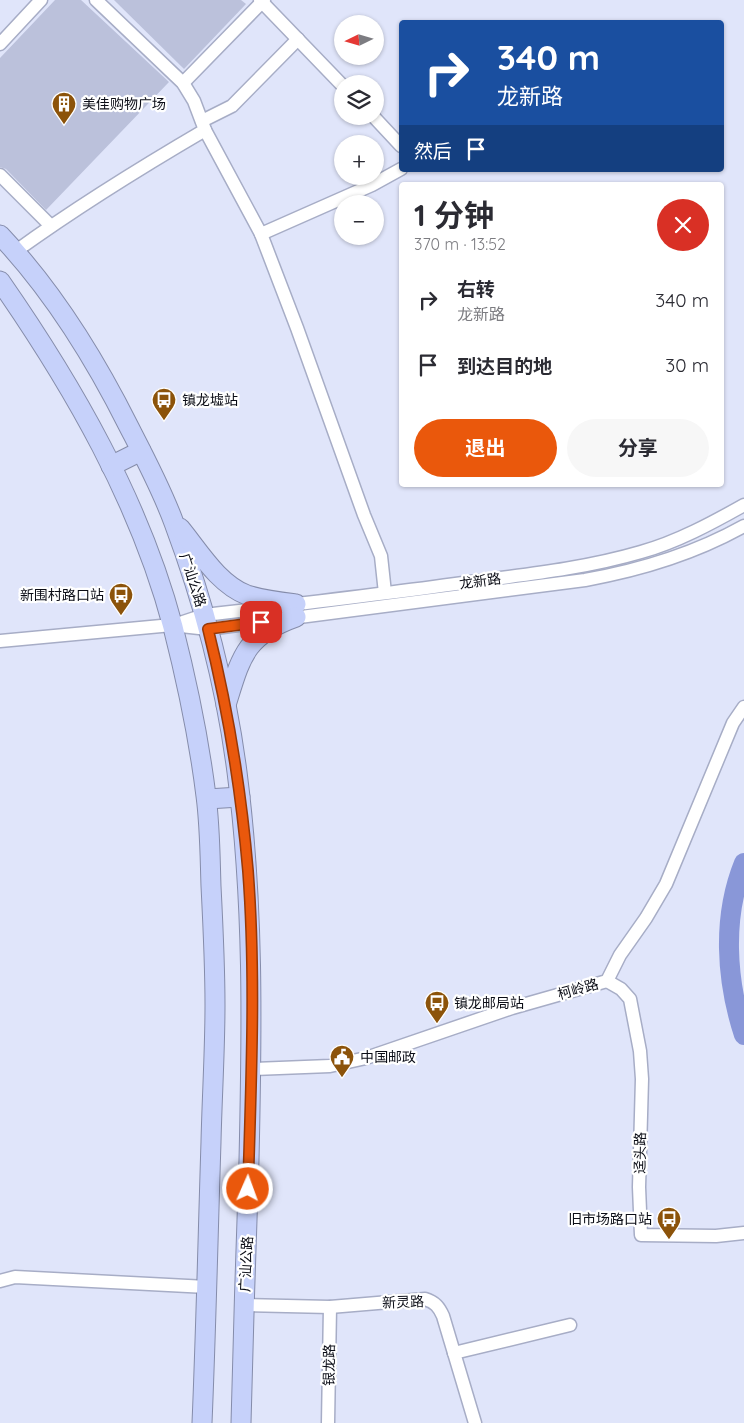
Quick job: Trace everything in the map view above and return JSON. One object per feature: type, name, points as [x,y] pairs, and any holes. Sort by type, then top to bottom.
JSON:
[{"type":"highway","points":[[0,224],[16,251]]},
{"type":"highway","name":"广汕公路","points":[[0,235],[16,251],[51,295],[79,337],[141,451],[173,520],[206,622],[226,706],[240,797],[248,872],[252,994],[252,1069],[241,1423]]},
{"type":"highway","points":[[0,281],[70,389],[111,466],[152,563],[172,625],[190,703],[207,798],[215,1005],[202,1423]]},
{"type":"highway","points":[[0,296],[32,330]]},
{"type":"highway","points":[[111,466],[141,451]]},
{"type":"highway","points":[[173,520],[224,582],[246,594],[296,610]]},
{"type":"highway","points":[[226,706],[243,656],[251,645],[269,629],[296,610]]},
{"type":"highway","points":[[207,798],[240,797]]},
{"type":"street","points":[[0,44],[40,0]]},
{"type":"street","points":[[96,0],[183,82],[194,101],[203,125],[261,234],[364,515],[381,556],[385,593]]},
{"type":"street","points":[[183,82],[262,1],[334,77]]},
{"type":"street","points":[[16,251],[232,106],[298,39]]},
{"type":"street","points":[[381,125],[399,144]]},
{"type":"street","points":[[261,234],[372,185],[399,170]]},
{"type":"street","points":[[0,175],[51,226]]},
{"type":"street","name":"龙新路","points":[[296,610],[385,593],[563,569],[643,552],[715,522],[744,504]]},
{"type":"street","name":"龙新路","points":[[0,641],[206,622],[296,610],[547,585],[614,575],[671,559],[701,548],[744,526]]},
{"type":"street","name":"柯岭路","points":[[252,1069],[330,1066],[366,1058],[512,1008],[607,981],[620,955],[646,918],[666,884],[733,723],[744,707]]},
{"type":"street","name":"迳头路","points":[[607,981],[621,989],[630,999],[640,1051],[642,1080],[639,1187],[641,1235],[716,1236],[744,1233]]},
{"type":"street","points":[[0,1281],[15,1277],[207,1288]]},
{"type":"street","name":"新灵路","points":[[244,1305],[330,1307],[425,1299],[431,1301],[439,1307],[443,1316],[475,1423]]},
{"type":"street","name":"银龙路","points":[[328,1423],[330,1307]]},
{"type":"street","points":[[454,1353],[570,1324]]},
{"type":"building","name":"美佳购物广场","points":[[55,0],[81,0],[169,82],[46,210],[6,169],[0,167],[0,58]]},
{"type":"building","points":[[114,0],[241,0],[246,4],[184,69]]},
{"type":"waterway","points":[[744,863],[732,905],[729,949],[733,993],[744,1035]]},
{"type":"place","name":"美佳购物广场","points":[[64,125]]},
{"type":"place","name":"镇龙墟站","points":[[164,421]]},
{"type":"place","name":"新围村路口站","points":[[121,616]]},
{"type":"place","name":"镇龙邮局站","points":[[437,1024]]},
{"type":"place","name":"中国邮政","points":[[342,1078]]},
{"type":"place","name":"旧市场路口站","points":[[669,1240]]},
{"type":"route","points":[[248,1189],[252,1069],[248,872],[237,771],[218,668],[208,629],[261,622]]}]
